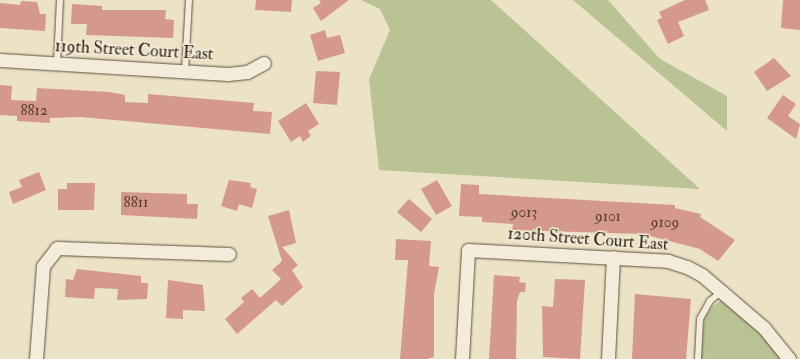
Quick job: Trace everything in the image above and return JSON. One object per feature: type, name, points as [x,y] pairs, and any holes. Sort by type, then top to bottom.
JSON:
[{"type":"street","name":"119th Street Court East","points":[[0,60],[228,74],[247,72],[264,63]]},
{"type":"street","points":[[36,359],[43,266],[49,253],[65,246],[229,254]]},
{"type":"street","name":"120th Street Court East","points":[[462,359],[468,250],[668,261],[687,267],[722,291],[764,328],[789,359]]},
{"type":"street","points":[[608,359],[614,257]]},
{"type":"lane","points":[[57,63],[60,0]]},
{"type":"lane","points":[[185,71],[189,0]]},
{"type":"lane","points":[[698,359],[700,319],[710,301],[722,291]]},
{"type":"green space","points":[[361,0],[491,0],[700,189],[379,170],[369,79],[390,30],[380,9]]},
{"type":"green space","points":[[573,0],[608,0],[660,59],[727,96],[727,131]]},
{"type":"green space","points":[[723,299],[756,328],[781,359],[701,359],[704,319],[712,307]]},
{"type":"building","points":[[256,0],[292,0],[291,12],[255,10]]},
{"type":"building","points":[[319,0],[349,0],[321,21],[313,8],[321,3]]},
{"type":"building","points":[[685,0],[705,0],[709,10],[678,22],[684,36],[668,44],[657,20],[662,18],[659,12]]},
{"type":"building","points":[[783,0],[800,0],[800,30],[781,28]]},
{"type":"building","points":[[21,1],[37,2],[40,14],[46,14],[45,31],[0,28],[0,3],[20,5]]},
{"type":"building","points":[[72,4],[102,6],[102,10],[166,10],[165,19],[174,20],[173,38],[86,35],[87,24],[71,24]]},
{"type":"building","points":[[325,30],[327,38],[340,35],[345,53],[318,61],[310,35]]},
{"type":"building","points":[[774,58],[791,76],[767,91],[754,72]]},
{"type":"building","points":[[316,71],[340,72],[337,105],[313,103]]},
{"type":"building","points":[[0,85],[12,86],[11,100],[36,101],[37,88],[110,92],[125,95],[125,102],[148,103],[148,94],[254,103],[253,111],[272,112],[270,134],[81,117],[50,118],[50,123],[17,121],[17,116],[0,115]]},
{"type":"building","points":[[783,95],[796,104],[788,116],[800,124],[796,139],[767,118]]},
{"type":"building","points":[[306,103],[319,124],[308,131],[311,136],[303,142],[300,136],[291,142],[278,121]]},
{"type":"building","points":[[39,172],[46,190],[13,204],[9,192],[22,187],[19,180]]},
{"type":"building","points":[[229,180],[251,183],[250,187],[257,189],[252,208],[239,204],[237,211],[221,206]]},
{"type":"building","points":[[437,180],[452,206],[436,215],[421,189]]},
{"type":"building","points":[[67,183],[95,183],[94,210],[58,210],[58,189],[67,189]]},
{"type":"building","points":[[461,184],[479,185],[479,194],[675,205],[675,208],[701,214],[700,217],[735,240],[718,261],[700,249],[642,234],[512,230],[513,224],[482,222],[482,217],[459,216]]},
{"type":"building","points":[[121,192],[187,194],[187,204],[198,204],[197,219],[121,215]]},
{"type":"building","points":[[409,199],[432,219],[421,232],[397,212]]},
{"type":"building","points":[[289,210],[296,243],[282,247],[298,265],[292,270],[303,287],[282,306],[276,300],[237,334],[225,319],[244,302],[241,298],[252,289],[260,298],[281,279],[272,270],[282,261],[268,216]]},
{"type":"building","points":[[396,239],[431,241],[429,266],[439,267],[434,294],[434,357],[427,359],[400,359],[408,260],[395,260]]},
{"type":"building","points":[[77,269],[141,276],[141,283],[148,283],[147,299],[117,300],[118,289],[95,288],[94,299],[65,297],[66,279],[73,280]]},
{"type":"building","points":[[494,275],[520,277],[519,282],[526,283],[525,292],[520,292],[517,301],[516,359],[489,359]]},
{"type":"building","points":[[555,279],[585,280],[580,359],[543,357],[542,306],[553,307]]},
{"type":"building","points":[[168,280],[203,285],[205,311],[183,310],[183,319],[166,318]]},
{"type":"building","points":[[635,294],[691,299],[686,359],[632,359]]}]
